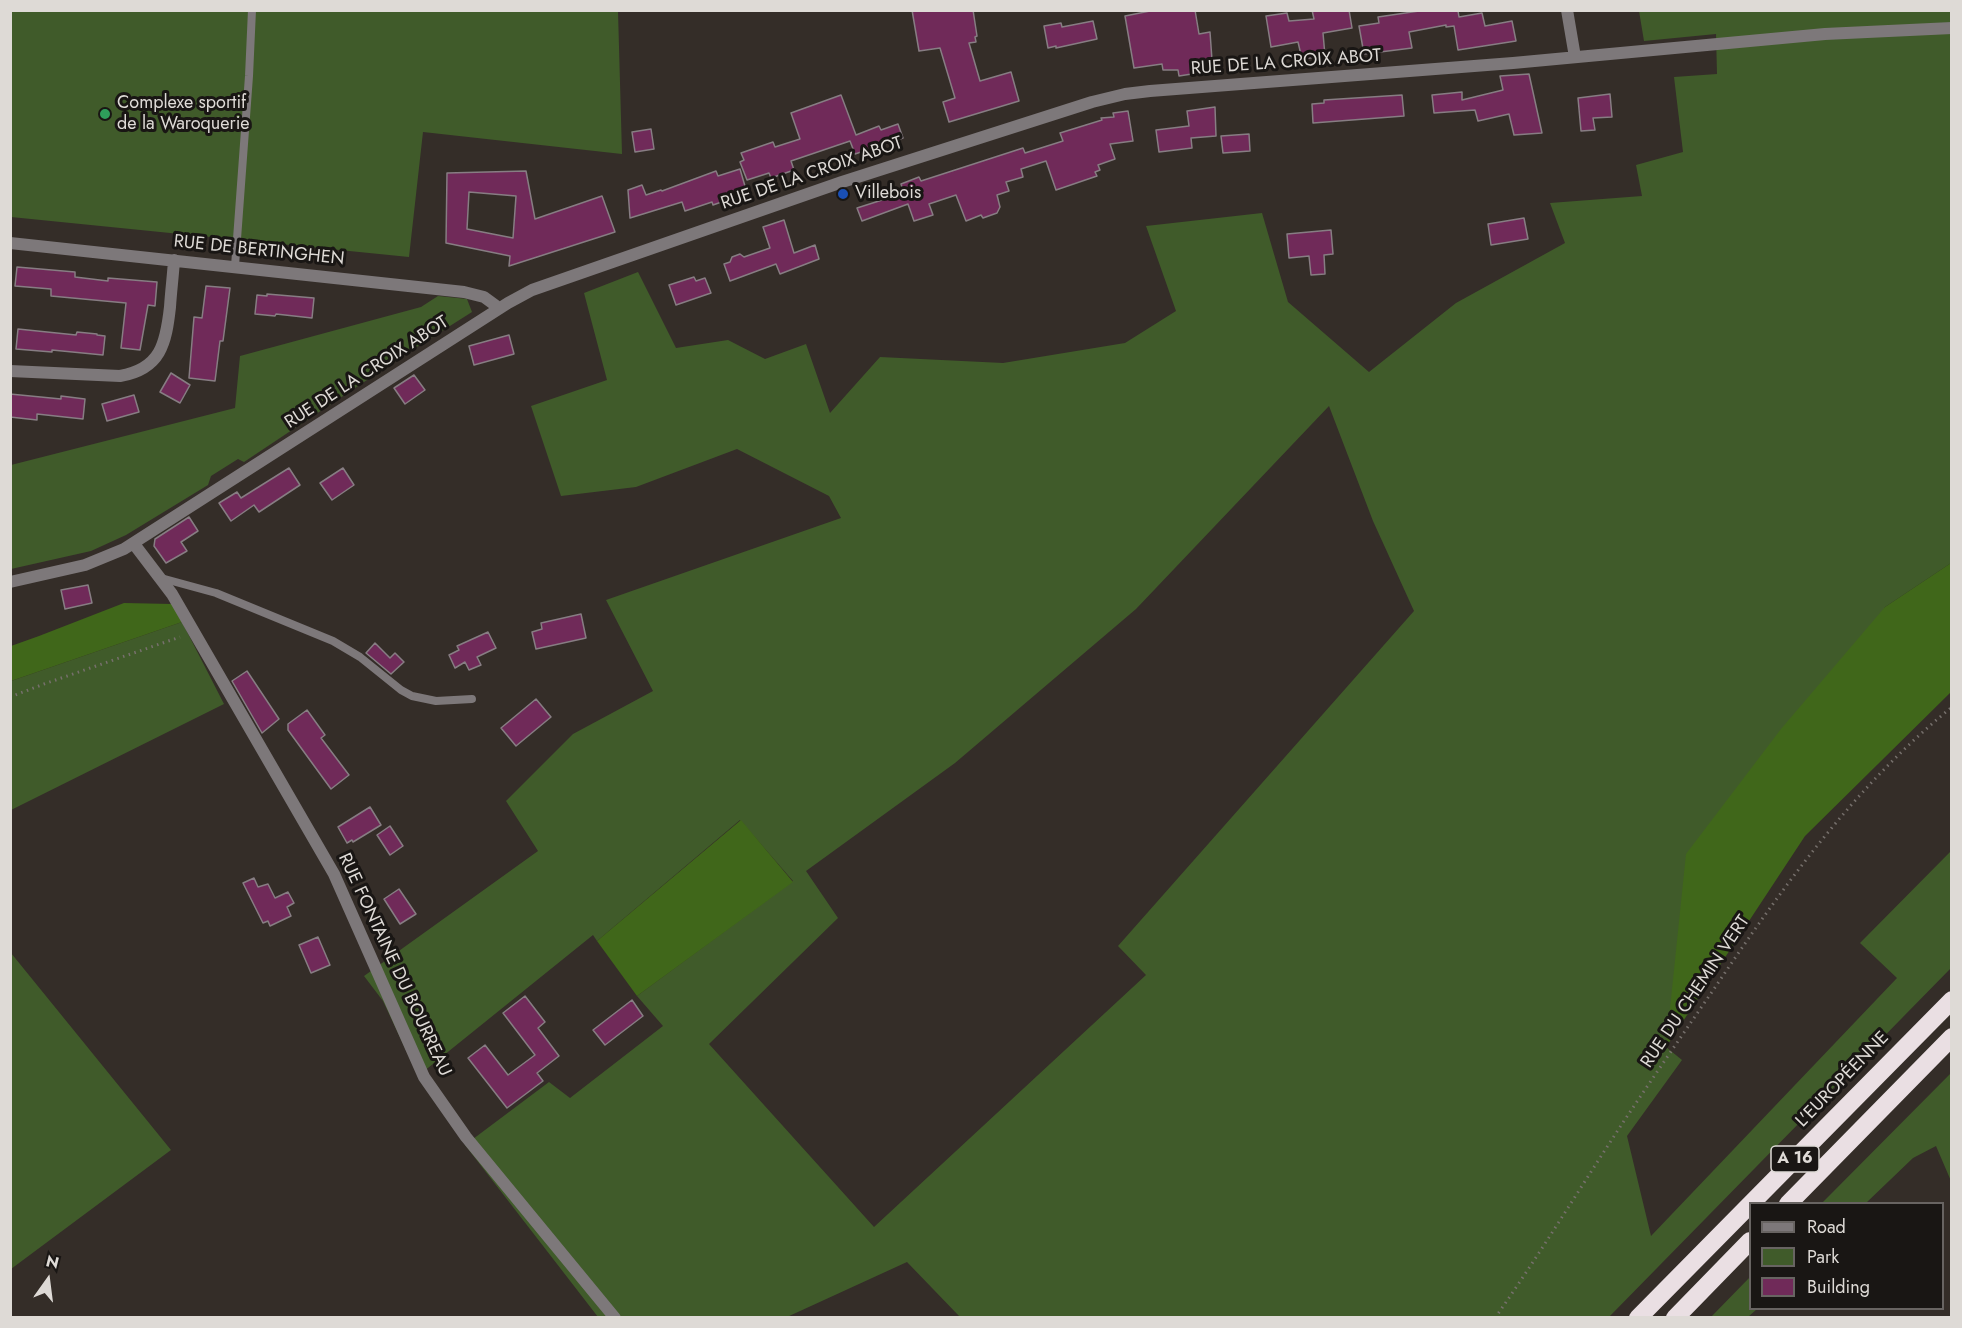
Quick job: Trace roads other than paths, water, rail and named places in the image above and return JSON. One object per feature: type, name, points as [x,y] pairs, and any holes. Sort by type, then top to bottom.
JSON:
[{"type":"highway","name":"L'EUROPÉENNE","points":[[1752,1202],[1952,1000]]},
{"type":"highway","name":"A 16","points":[[1789,1202],[1952,1037]]},
{"type":"highway","name":"L'EUROPÉENNE","points":[[1638,1317],[1749,1205]]},
{"type":"highway","points":[[1675,1317],[1749,1242]]},
{"type":"street","points":[[1567,10],[1575,57]]},
{"type":"street","name":"RUE DE LA CROIX ABOT","points":[[10,582],[85,565],[134,544],[499,308],[540,286],[1056,112],[1116,96],[1150,91],[1575,57],[1824,34],[1952,28]]},
{"type":"street","name":"RUE DE BERTINGHEN","points":[[10,243],[471,293],[489,299],[499,308]]},
{"type":"street","points":[[10,371],[120,376],[144,368],[155,359],[165,340],[174,260]]},
{"type":"street","name":"RUE FONTAINE DU BOURREAU","points":[[134,544],[172,594],[339,883],[424,1077],[466,1137],[615,1317]]},
{"type":"lane","points":[[235,266],[252,10]]},
{"type":"lane","points":[[161,578],[216,593],[333,641],[360,657],[401,690],[412,696],[436,701],[472,699]]},
{"type":"place","name":"Complexe sportif de la Waroquerie","points":[[105,114]]},
{"type":"place","name":"Villebois","points":[[843,194]]}]
